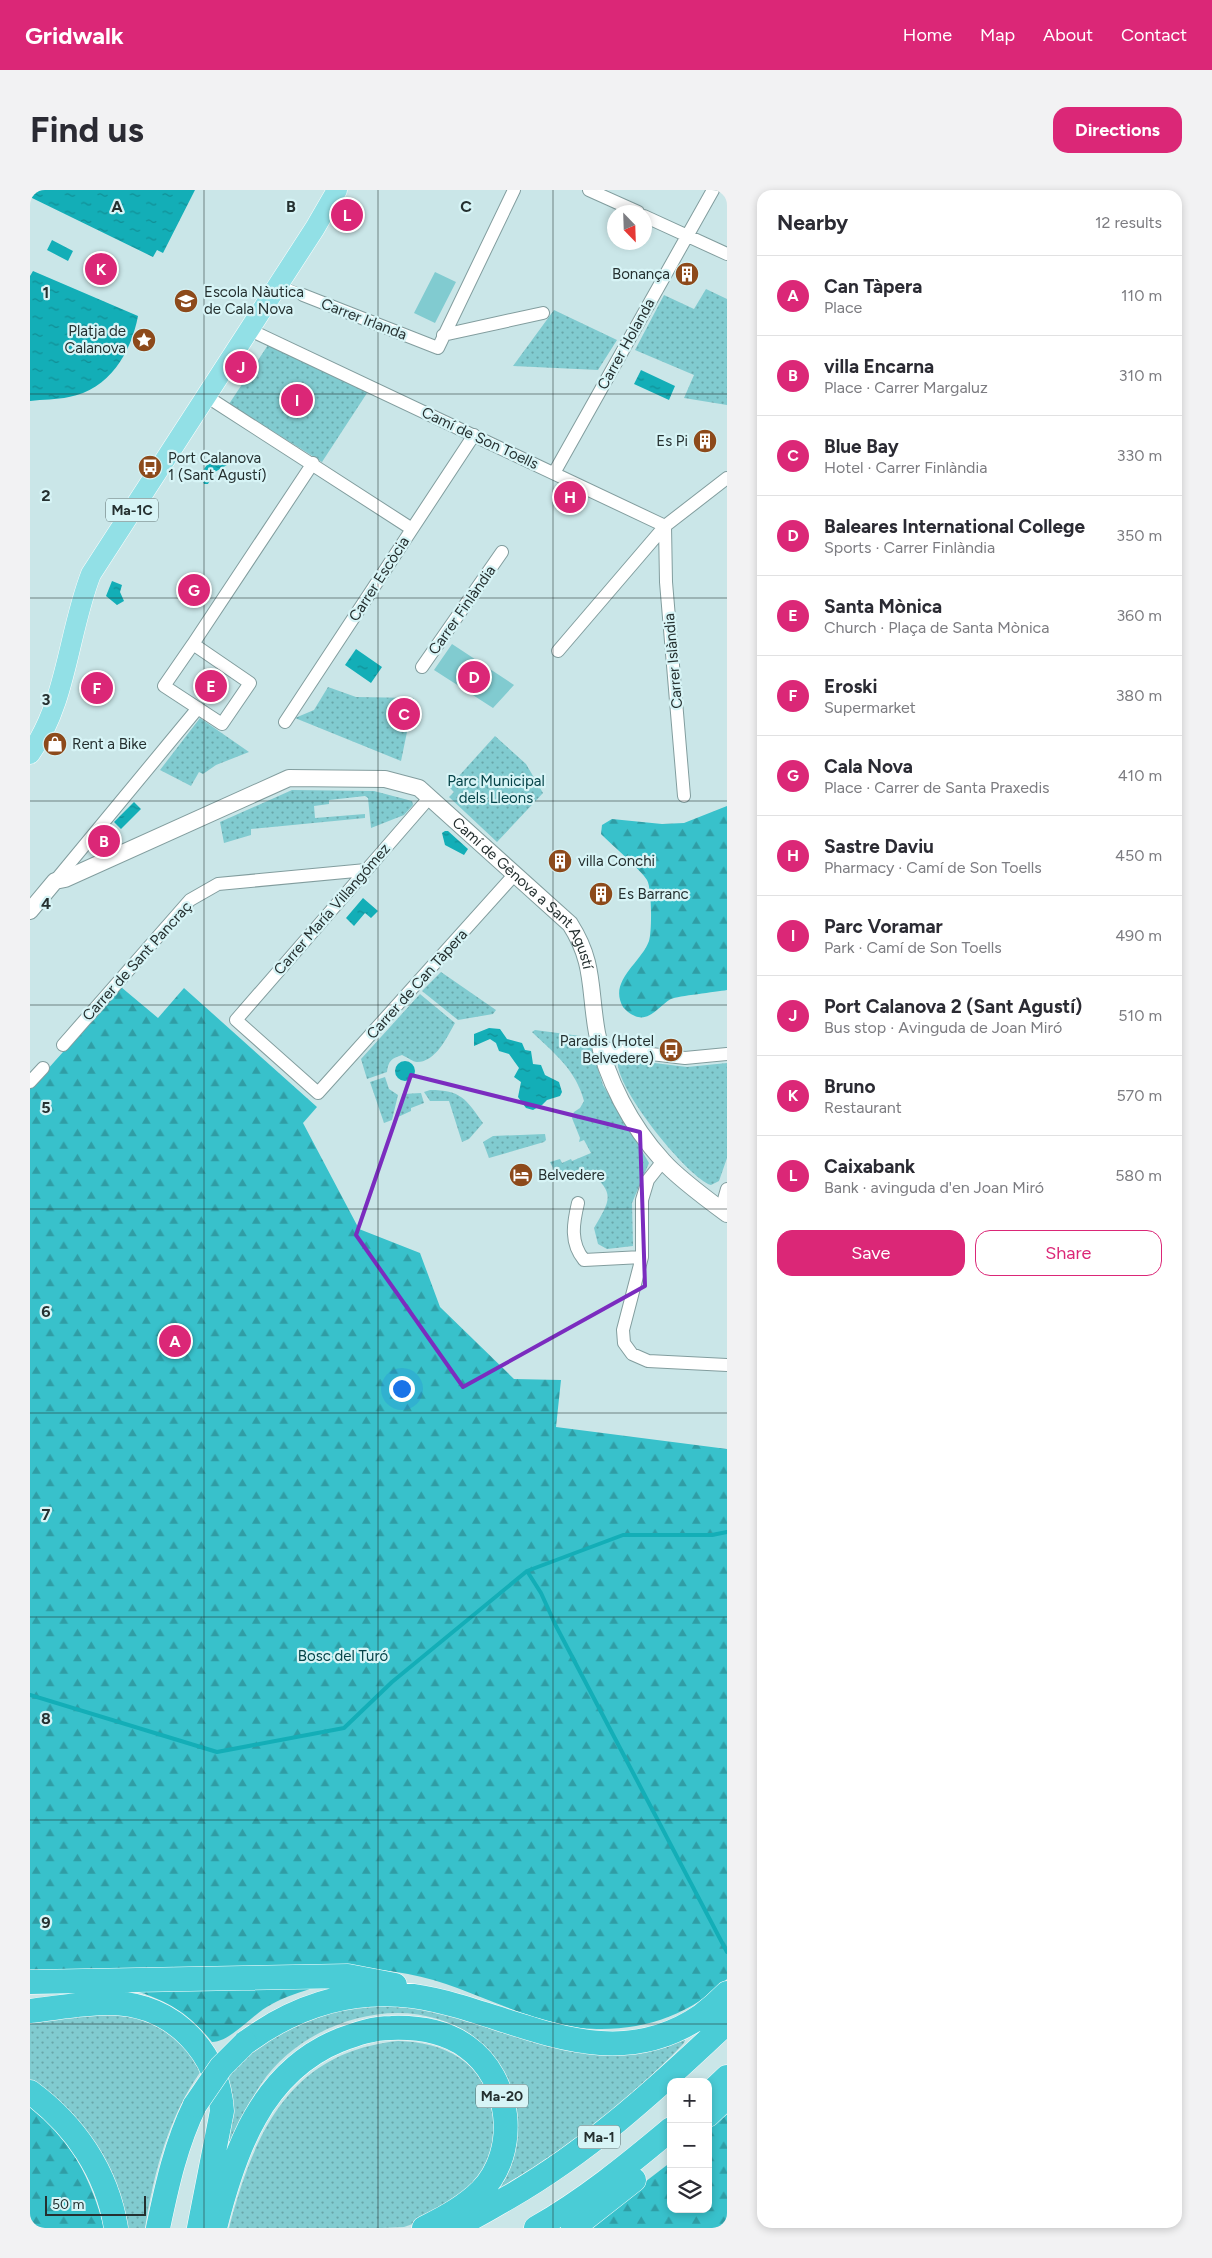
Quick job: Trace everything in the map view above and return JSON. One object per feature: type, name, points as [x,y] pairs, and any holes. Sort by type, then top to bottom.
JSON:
[{"type":"highway","points":[[30,1982],[348,1976],[379,1981],[406,1989],[429,1999],[563,2038],[603,2044],[642,2040],[678,2029],[702,2016],[727,1993]]},
{"type":"highway","points":[[158,2228],[176,2150],[195,2104],[217,2072],[245,2042],[264,2029],[294,2013],[338,1998],[360,1995],[395,1995],[429,1999]]},
{"type":"highway","points":[[30,2011],[95,2003],[134,2006],[160,2014],[175,2023],[199,2046],[214,2072],[221,2096],[222,2111],[199,2228]]},
{"type":"highway","name":"Ma-1","points":[[451,2228],[522,2189],[584,2148],[641,2103],[718,2031],[727,2020]]},
{"type":"highway","name":"Ma-20","points":[[215,2228],[228,2180],[241,2144],[256,2114],[276,2086],[301,2062],[331,2044],[363,2032],[399,2027],[438,2032],[466,2046],[491,2072],[502,2095],[505,2111],[504,2144],[499,2161],[488,2182],[466,2203],[424,2228]]},
{"type":"highway","points":[[712,2091],[727,2077]]},
{"type":"highway","points":[[30,2092],[60,2117],[90,2156],[107,2191],[116,2228]]},
{"type":"highway","points":[[712,2111],[727,2098]]},
{"type":"highway","name":"Ma-1","points":[[536,2228],[569,2209],[632,2162],[667,2132]]},
{"type":"highway","points":[[573,2228],[667,2151]]},
{"type":"main road","name":"Ma-1C","points":[[30,754],[42,737],[54,707],[80,602],[91,574],[250,330],[337,190]]},
{"type":"street","points":[[443,335],[514,190]]},
{"type":"street","points":[[589,190],[602,193],[625,205]]},
{"type":"street","name":"Carrer Holanda","points":[[554,473],[713,190]]},
{"type":"street","points":[[652,220],[727,254]]},
{"type":"street","name":"Carrer Irlanda","points":[[278,285],[438,348],[443,335],[543,313]]},
{"type":"street","name":"Camí de Son Toells","points":[[250,330],[665,526]]},
{"type":"street","points":[[206,396],[313,463],[412,529]]},
{"type":"street","name":"Carrer Escòcia","points":[[285,722],[474,435]]},
{"type":"street","points":[[192,644],[250,683],[222,724],[164,686],[192,644],[313,463]]},
{"type":"street","points":[[558,651],[665,526],[727,478]]},
{"type":"street","name":"Carrer Islàndia","points":[[665,526],[666,582],[684,796]]},
{"type":"street","name":"Carrer Finlàndia","points":[[422,667],[502,552]]},
{"type":"street","points":[[30,911],[198,708]]},
{"type":"street","name":"Camí de Gènova a Sant Agustí","points":[[55,881],[65,879],[289,778],[385,779],[419,788],[570,924],[582,942],[589,962],[594,1009],[601,1048],[619,1096],[663,1161],[724,1212]]},
{"type":"street","name":"Carrer María Villangómez","points":[[318,1093],[236,1020],[429,798]]},
{"type":"street","name":"Carrer de Sant Pancraç","points":[[63,1046],[190,900],[218,884],[366,870]]},
{"type":"street","name":"Carrer de Can Tàpera","points":[[318,1093],[515,874]]},
{"type":"street","points":[[601,1048],[684,1058],[727,1054]]},
{"type":"street","points":[[30,1082],[43,1068]]},
{"type":"street","points":[[663,1161],[648,1180],[642,1200],[642,1257],[623,1330],[627,1349],[636,1357],[648,1361],[727,1365]]},
{"type":"street","points":[[724,1212],[727,1189]]},
{"type":"street","points":[[578,1203],[574,1221],[575,1250],[584,1260],[642,1257]]},
{"type":"highlighted area","points":[[411,1075],[640,1132],[645,1286],[463,1387],[356,1235]]},
{"type":"green space","points":[[435,272],[456,282],[435,323],[414,313]]},
{"type":"green space","points":[[706,289],[727,299],[727,405],[684,398],[694,375],[635,350],[664,295],[694,309]]},
{"type":"green space","points":[[554,310],[617,340],[598,370],[513,366]]},
{"type":"green space","points":[[268,345],[369,390],[322,462],[229,404]]},
{"type":"green space","points":[[452,644],[514,685],[493,708],[434,670]]},
{"type":"green space","points":[[328,687],[356,697],[414,698],[401,761],[295,718],[314,710]]},
{"type":"green space","points":[[200,718],[249,752],[216,765],[203,774],[199,772],[191,786],[160,770]]},
{"type":"green space","name":"Parc Municipal dels Lleons","points":[[495,736],[526,764],[543,793],[497,842],[449,797],[454,792],[449,787]]},
{"type":"green space","points":[[292,790],[374,791],[412,801],[413,805],[404,815],[371,828],[368,798],[365,796],[329,800],[329,804],[314,806],[315,818],[365,814],[365,818],[251,829],[251,835],[224,843],[220,822]]},
{"type":"green space","points":[[727,806],[727,990],[671,999],[647,1016],[634,1016],[623,1007],[619,998],[620,989],[627,972],[649,941],[651,900],[649,885],[633,864],[601,834],[602,825],[612,819],[662,824],[684,823]]},
{"type":"green space","points":[[441,972],[496,1010],[493,1014],[458,1020],[422,991]]},
{"type":"green space","name":"Bosc del Turó","points":[[121,987],[158,1018],[184,988],[317,1107],[303,1123],[359,1229],[420,1253],[440,1307],[514,1379],[561,1380],[556,1427],[727,1449],[727,1979],[698,2002],[667,2018],[650,2023],[633,2027],[597,2029],[549,2022],[431,1979],[373,1969],[238,1968],[30,1972],[30,1089]]},
{"type":"green space","points":[[420,994],[455,1023],[440,1048],[424,1061],[415,1062],[402,1055],[396,1057],[388,1065],[387,1072],[367,1079],[361,1059]]},
{"type":"green space","points":[[535,1030],[588,1037],[603,1085],[649,1163],[632,1203],[633,1246],[607,1249],[598,1244],[594,1228],[608,1198],[604,1186],[589,1172],[575,1174],[559,1180],[550,1162],[560,1159],[562,1163],[571,1159],[572,1161],[591,1153],[584,1140],[579,1142],[580,1138],[572,1118],[574,1112],[580,1108],[584,1101],[576,1080],[556,1055],[532,1032]]},
{"type":"green space","points":[[622,1059],[687,1067],[727,1063],[727,1158],[719,1181],[711,1185],[700,1178],[670,1149],[654,1129],[627,1090],[620,1073],[618,1061]]},
{"type":"green space","points":[[385,1077],[389,1089],[398,1095],[392,1120],[384,1123],[370,1082]]},
{"type":"green space","points":[[440,1090],[456,1094],[472,1108],[483,1123],[469,1139],[462,1142],[449,1101],[430,1101],[424,1092]]},
{"type":"green space","points":[[421,1093],[424,1103],[411,1108],[411,1111],[398,1117],[403,1094]]},
{"type":"green space","points":[[545,1134],[546,1140],[544,1142],[489,1158],[483,1142],[493,1136]]},
{"type":"green space","points":[[316,1987],[277,2001],[227,2037],[212,2042],[196,2024],[180,2011],[139,1992]]},
{"type":"green space","points":[[384,2004],[421,2008],[475,2022],[685,2040],[663,2065],[594,2125],[544,2160],[492,2192],[497,2179],[494,2069],[492,2058],[476,2038],[462,2029],[438,2019],[414,2014],[389,2013],[364,2017],[316,2034],[295,2048],[276,2065],[261,2084],[245,2112],[232,2142],[229,2141],[232,2117],[228,2075],[253,2052],[292,2026],[321,2014],[361,2005]]},
{"type":"green space","points":[[130,2014],[174,2032],[203,2068],[191,2086],[172,2124],[158,2165],[145,2228],[124,2228],[30,2082],[30,2019],[71,2015]]},
{"type":"green space","points":[[398,2041],[431,2045],[446,2051],[460,2058],[481,2080],[488,2094],[492,2111],[494,2138],[492,2151],[487,2163],[472,2184],[440,2210],[416,2223],[404,2227],[229,2228],[251,2161],[265,2130],[282,2103],[303,2080],[329,2062],[360,2048]]},
{"type":"green space","points":[[30,2107],[57,2132],[78,2161],[93,2193],[104,2228],[30,2228]]},
{"type":"green space","points":[[727,2109],[727,2228],[585,2228],[667,2165],[667,2213],[712,2213],[712,2123]]},
{"type":"water","points":[[30,190],[195,190],[163,253],[157,250],[153,257],[30,197]]},
{"type":"water","points":[[52,240],[73,251],[68,261],[47,250]]},
{"type":"water","points":[[33,271],[138,316],[135,330],[124,356],[107,378],[96,387],[64,398],[30,401],[30,276]]},
{"type":"water","points":[[641,370],[675,386],[669,400],[634,384]]},
{"type":"water","points":[[227,457],[227,465],[213,473],[208,484],[204,484],[201,475],[208,463],[214,459]]},
{"type":"water","points":[[112,581],[122,585],[120,592],[124,601],[117,605],[106,596]]},
{"type":"water","points":[[356,649],[382,667],[371,683],[345,665]]},
{"type":"water","points":[[134,802],[141,809],[121,829],[114,822]]},
{"type":"water","points":[[448,831],[468,849],[464,855],[445,845],[442,833]]},
{"type":"water","points":[[363,898],[378,911],[371,918],[365,913],[354,926],[346,918]]},
{"type":"water","points":[[489,1028],[500,1029],[507,1039],[522,1043],[525,1050],[531,1051],[533,1064],[541,1065],[545,1075],[559,1082],[562,1092],[560,1096],[547,1100],[533,1110],[526,1108],[518,1097],[521,1082],[514,1077],[519,1068],[509,1054],[499,1051],[496,1043],[490,1039],[474,1046],[474,1034]]},
{"type":"water","points":[[401,1061],[409,1061],[415,1067],[415,1075],[409,1081],[401,1081],[395,1075],[395,1067]]},
{"type":"waterway","points":[[30,1695],[217,1752],[344,1728],[392,1682],[527,1571],[623,1535],[712,1535],[727,1532]]},
{"type":"waterway","points":[[527,1571],[541,1593],[556,1626],[727,1952]]},
{"type":"place","name":"Caixabank","points":[[347,215]]},
{"type":"place","name":"Bruno","points":[[101,269]]},
{"type":"place","name":"Bonança","points":[[687,274]]},
{"type":"place","name":"Escola Nàutica de Cala Nova","points":[[186,301]]},
{"type":"place","name":"Platja de Calanova","points":[[144,340]]},
{"type":"place","name":"Port Calanova 2 (Sant Agustí)","points":[[241,367]]},
{"type":"place","name":"Parc Voramar","points":[[297,400]]},
{"type":"place","name":"Es Pi","points":[[705,441]]},
{"type":"place","name":"Port Calanova 1 (Sant Agustí)","points":[[150,467]]},
{"type":"place","name":"Sastre Daviu","points":[[570,497]]},
{"type":"place","name":"Cala Nova","points":[[194,590]]},
{"type":"place","name":"Baleares International College","points":[[474,677]]},
{"type":"place","name":"Santa Mònica","points":[[211,686]]},
{"type":"place","name":"Eroski","points":[[97,688]]},
{"type":"place","name":"Blue Bay","points":[[404,714]]},
{"type":"place","name":"Rent a Bike","points":[[55,744]]},
{"type":"place","name":"villa Encarna","points":[[104,841]]},
{"type":"place","name":"villa Conchi","points":[[560,861]]},
{"type":"place","name":"Es Barranc","points":[[601,894]]},
{"type":"place","name":"Paradis (Hotel Belvedere)","points":[[671,1050]]},
{"type":"place","name":"Belvedere","points":[[521,1175]]},
{"type":"place","name":"Can Tàpera","points":[[175,1341]]}]
